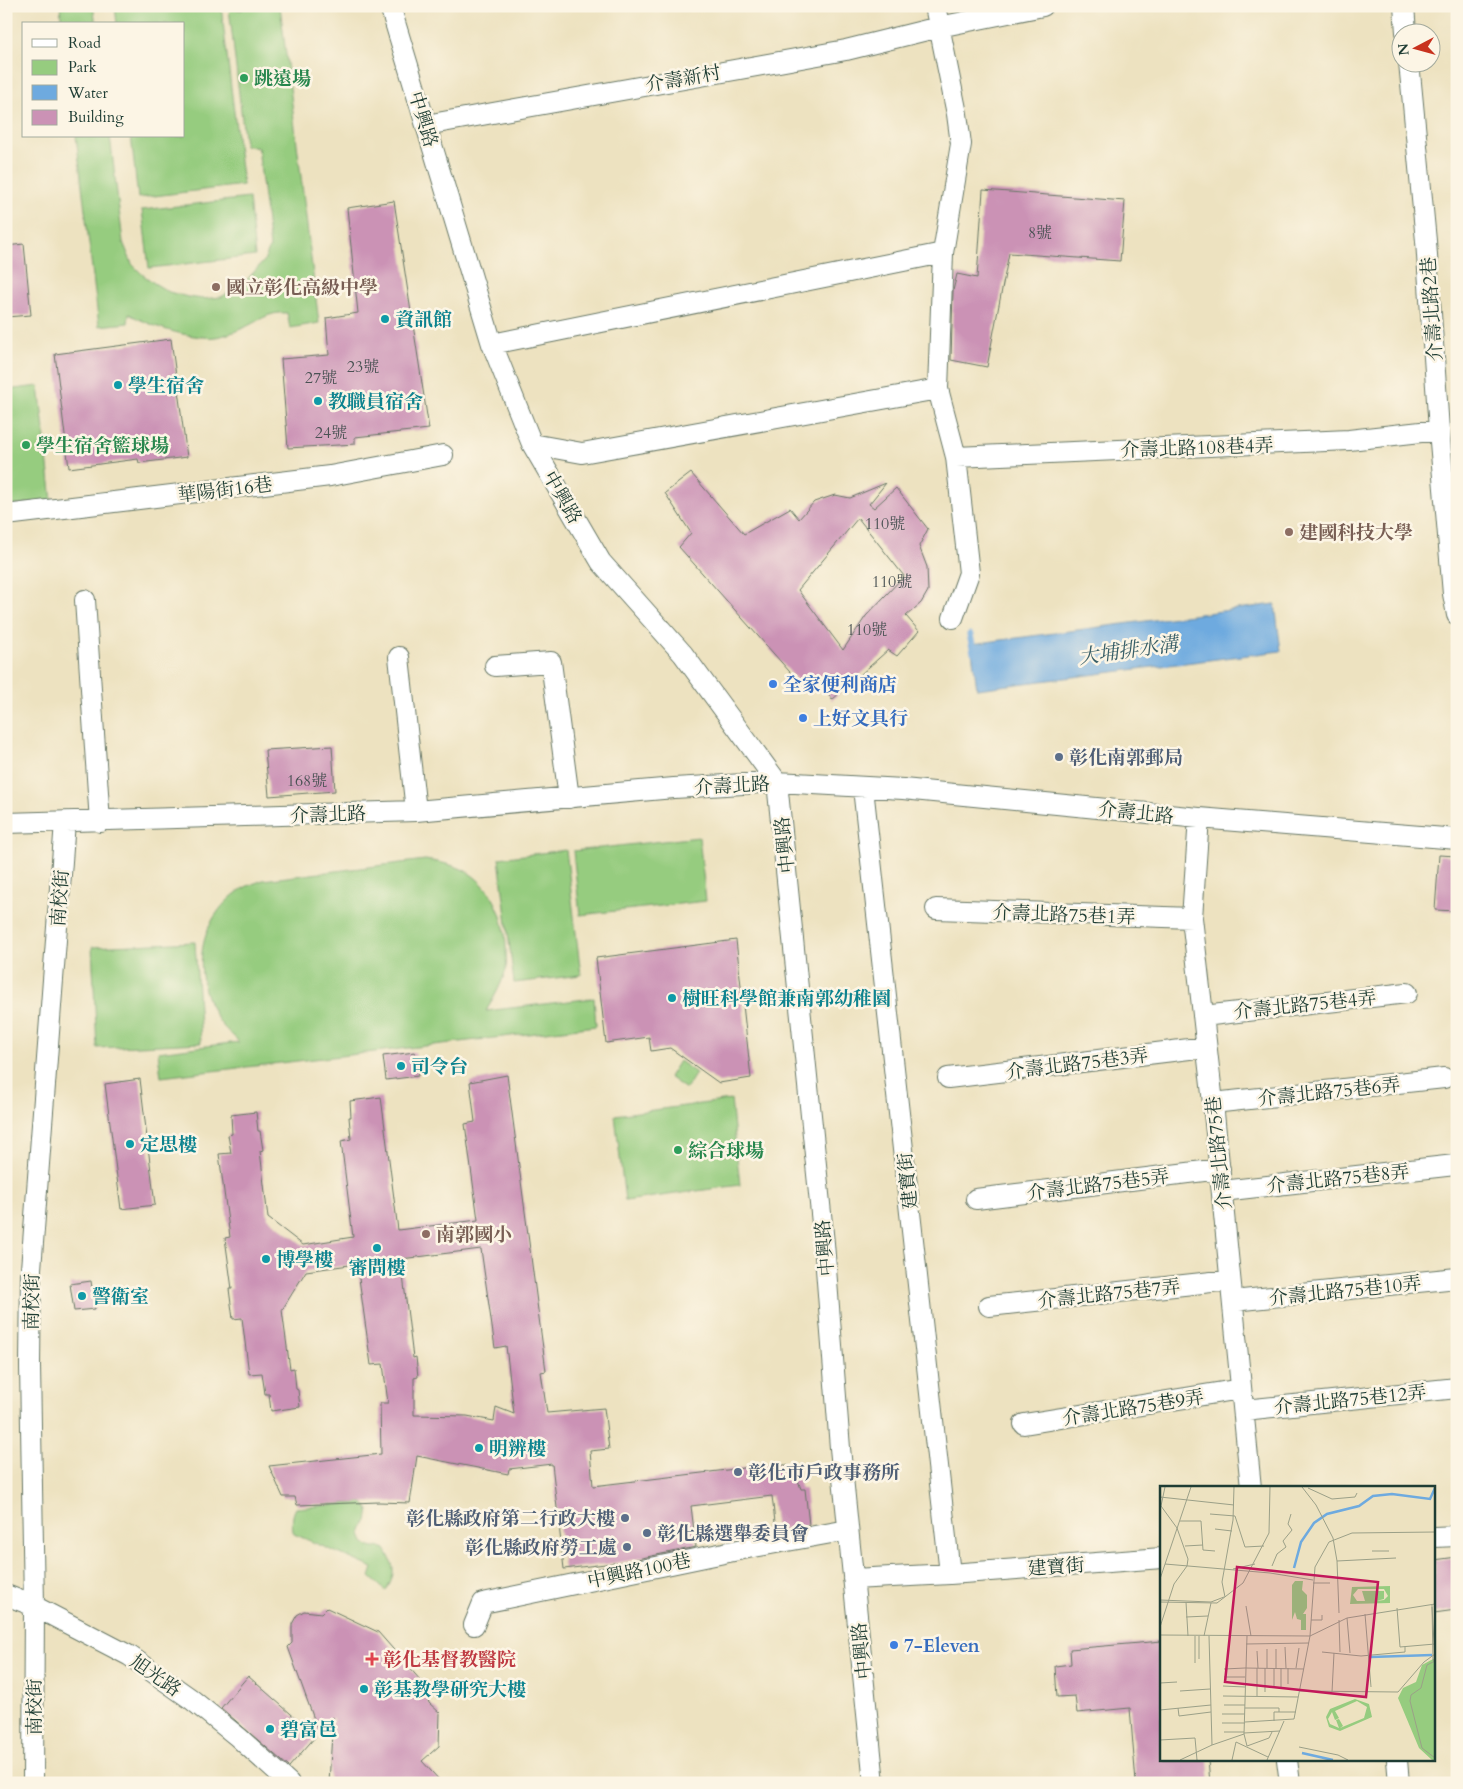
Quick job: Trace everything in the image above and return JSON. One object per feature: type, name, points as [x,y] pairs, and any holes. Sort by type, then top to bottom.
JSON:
[{"type":"street","name":"中興路","points":[[390,6],[492,344],[532,444],[602,562],[683,654],[777,782],[824,1243],[848,1530],[874,1783]]},
{"type":"street","points":[[935,6],[957,114],[961,144],[943,253],[938,389],[956,457],[968,573],[953,618]]},
{"type":"street","name":"介壽新村","points":[[426,124],[846,50],[939,27],[1043,6]]},
{"type":"street","points":[[1404,6],[1405,22]]},
{"type":"street","name":"介壽北路2巷","points":[[1410,72],[1426,241],[1453,594],[1457,616]]},
{"type":"street","points":[[492,344],[943,253]]},
{"type":"street","points":[[532,444],[582,453],[938,389]]},
{"type":"street","name":"介壽北路108巷4弄","points":[[956,457],[1349,440],[1439,430]]},
{"type":"street","name":"華陽街16巷","points":[[6,515],[330,476],[443,454]]},
{"type":"street","points":[[85,600],[100,822]]},
{"type":"street","points":[[399,657],[416,811]]},
{"type":"street","points":[[495,666],[551,662],[569,798]]},
{"type":"street","name":"介壽北路","points":[[6,823],[100,822],[416,811],[674,788],[777,782],[903,789],[1199,818],[1457,839]]},
{"type":"street","name":"建寶街","points":[[863,788],[950,1574]]},
{"type":"street","name":"介壽北路75巷","points":[[1199,818],[1192,918],[1204,1016],[1252,1486]]},
{"type":"street","name":"南校街","points":[[33,1783],[34,1606],[30,1366],[31,1269],[65,822]]},
{"type":"street","name":"介壽北路75巷1弄","points":[[936,909],[1192,918]]},
{"type":"street","name":"介壽北路75巷4弄","points":[[1204,1016],[1407,993]]},
{"type":"street","name":"介壽北路75巷3弄","points":[[948,1078],[1206,1047]]},
{"type":"street","name":"介壽北路75巷6弄","points":[[1213,1103],[1444,1078]]},
{"type":"street","name":"介壽北路75巷8弄","points":[[1222,1191],[1455,1165]]},
{"type":"street","name":"介壽北路75巷5弄","points":[[976,1199],[1220,1169]]},
{"type":"street","name":"介壽北路75巷10弄","points":[[1233,1301],[1457,1278]]},
{"type":"street","name":"介壽北路75巷7弄","points":[[989,1306],[1230,1280]]},
{"type":"street","name":"介壽北路75巷12弄","points":[[1244,1410],[1457,1388]]},
{"type":"street","name":"介壽北路75巷9弄","points":[[1024,1424],[1241,1389]]},
{"type":"street","name":"中興路100巷","points":[[474,1624],[483,1603],[739,1550],[848,1530]]},
{"type":"street","points":[[1436,1537],[1457,1536]]},
{"type":"street","name":"建寶街","points":[[853,1579],[950,1574],[1160,1558]]},
{"type":"street","name":"旭光路","points":[[6,1595],[34,1606],[130,1656],[238,1736],[289,1783]]},
{"type":"street","points":[[1287,1762],[1290,1783]]},
{"type":"street","points":[[1397,1762],[1399,1783]]},
{"type":"green space","points":[[60,6],[93,6],[96,22],[62,22]]},
{"type":"green space","points":[[115,6],[221,6],[243,185],[138,198],[131,138],[185,138],[185,22],[117,22]]},
{"type":"green space","points":[[241,6],[280,6],[319,323],[290,328],[287,313],[280,313],[269,315],[241,329],[218,337],[184,334],[165,329],[129,314],[128,323],[99,326],[76,138],[110,138],[123,242],[132,264],[154,283],[169,292],[188,297],[203,299],[221,297],[242,285],[264,261],[270,247],[258,148],[245,145],[229,8],[242,10]]},
{"type":"green space","points":[[249,198],[255,256],[149,268],[142,210]]},
{"type":"green space","name":"學生宿舍籃球場","points":[[39,386],[52,501],[6,506],[6,390]]},
{"type":"green space","points":[[699,837],[706,901],[580,915],[573,851]]},
{"type":"green space","points":[[566,850],[581,975],[514,983],[499,858]]},
{"type":"green space","points":[[425,860],[453,866],[469,873],[486,888],[497,907],[504,928],[506,968],[500,986],[486,1011],[594,998],[596,1026],[161,1077],[158,1052],[239,1042],[222,1025],[212,1008],[205,990],[202,971],[202,952],[206,934],[214,917],[226,902],[244,888],[263,880]]},
{"type":"green space","points":[[195,942],[201,1043],[97,1048],[92,947]]},
{"type":"green space","points":[[679,1061],[696,1073],[686,1089],[669,1077]]},
{"type":"green space","name":"綜合球場","points":[[731,1100],[740,1185],[625,1201],[615,1115]]},
{"type":"green space","points":[[363,1502],[369,1510],[367,1521],[361,1529],[362,1537],[368,1546],[385,1549],[391,1560],[393,1575],[386,1591],[370,1577],[373,1568],[294,1534],[293,1531],[292,1524],[296,1508]]},
{"type":"water","name":"大埔排水溝","points":[[1275,604],[1281,651],[977,689],[971,644]]},
{"type":"building","points":[[983,190],[1125,201],[1120,261],[1009,253],[987,367],[951,360],[953,291],[957,274],[977,278]]},
{"type":"building","points":[[394,201],[429,429],[355,437],[355,444],[288,448],[281,359],[329,355],[326,318],[358,313],[347,208]]},
{"type":"building","points":[[24,244],[31,315],[6,317],[6,246]]},
{"type":"building","name":"學生宿舍","points":[[171,339],[187,457],[139,463],[138,459],[69,468],[55,354]]},
{"type":"building","points":[[691,473],[744,534],[790,508],[799,519],[814,502],[835,495],[850,498],[886,483],[869,504],[874,508],[896,488],[928,529],[919,546],[927,567],[928,591],[921,603],[906,616],[919,631],[897,656],[888,650],[832,700],[820,680],[805,689],[679,547],[691,533],[665,493]],"holes":[[[858,518],[904,576],[866,616],[843,650],[798,590]]]},
{"type":"building","points":[[332,746],[335,791],[269,796],[265,750]]},
{"type":"building","points":[[1439,855],[1457,856],[1457,911],[1435,910]]},
{"type":"building","name":"樹旺科學館兼南郭幼稚園","points":[[736,940],[751,1078],[719,1083],[670,1048],[651,1051],[649,1037],[606,1043],[596,958]]},
{"type":"building","name":"司令台","points":[[415,1052],[418,1076],[386,1080],[383,1056]]},
{"type":"building","points":[[507,1075],[546,1371],[541,1372],[547,1413],[604,1408],[609,1449],[590,1451],[593,1486],[777,1464],[785,1465],[790,1466],[796,1474],[801,1489],[805,1489],[809,1525],[776,1531],[772,1496],[691,1506],[696,1547],[622,1562],[564,1569],[552,1464],[509,1469],[508,1474],[417,1456],[410,1503],[379,1502],[297,1505],[295,1497],[283,1497],[269,1466],[381,1454],[380,1403],[388,1403],[383,1364],[371,1365],[357,1264],[306,1271],[282,1310],[290,1369],[294,1368],[300,1407],[271,1411],[269,1394],[265,1394],[262,1373],[249,1374],[242,1318],[233,1319],[229,1289],[232,1289],[225,1238],[230,1237],[219,1154],[231,1153],[228,1135],[232,1134],[231,1115],[256,1112],[263,1150],[260,1151],[268,1218],[303,1245],[353,1237],[341,1141],[351,1139],[350,1101],[381,1097],[398,1230],[478,1220],[465,1124],[475,1122],[470,1082]],"holes":[[[481,1249],[495,1348],[506,1346],[514,1414],[496,1407],[494,1421],[467,1416],[414,1415],[414,1378],[418,1377],[416,1357],[413,1358],[401,1259]]]},
{"type":"building","name":"定思樓","points":[[140,1079],[155,1205],[121,1209],[105,1084]]},
{"type":"building","name":"警衛室","points":[[91,1281],[95,1309],[74,1311],[70,1284]]},
{"type":"building","points":[[1457,1557],[1456,1610],[1436,1613],[1436,1560]]},
{"type":"building","name":"彰基教學研究大樓","points":[[327,1608],[378,1632],[422,1682],[429,1703],[440,1713],[439,1746],[422,1761],[442,1783],[329,1783],[333,1717],[319,1733],[288,1647],[292,1643],[292,1624],[297,1615],[304,1611],[322,1613]]},
{"type":"building","points":[[1160,1641],[1160,1762],[1208,1762],[1210,1783],[1136,1783],[1130,1708],[1077,1713],[1075,1696],[1057,1697],[1055,1666],[1071,1664],[1070,1649]]},
{"type":"building","name":"碧富邑","points":[[248,1676],[316,1736],[289,1767],[221,1708]]},
{"type":"waterway","points":[[970,635],[974,652]]},
{"type":"place","name":"跳遠場","points":[[244,78]]},
{"type":"place","name":"國立彰化高級中學","points":[[216,287]]},
{"type":"place","name":"資訊館","points":[[385,319]]},
{"type":"place","name":"學生宿舍","points":[[118,385]]},
{"type":"place","name":"教職員宿舍","points":[[318,401]]},
{"type":"place","name":"學生宿舍籃球場","points":[[26,445]]},
{"type":"place","name":"建國科技大學","points":[[1289,532]]},
{"type":"place","name":"全家便利商店","points":[[773,684]]},
{"type":"place","name":"上好文具行","points":[[803,718]]},
{"type":"place","name":"彰化南郭郵局","points":[[1059,757]]},
{"type":"place","name":"樹旺科學館兼南郭幼稚園","points":[[672,998]]},
{"type":"place","name":"司令台","points":[[401,1066]]},
{"type":"place","name":"定思樓","points":[[130,1144]]},
{"type":"place","name":"綜合球場","points":[[678,1150]]},
{"type":"place","name":"南郭國小","points":[[426,1234]]},
{"type":"place","name":"審問樓","points":[[377,1248]]},
{"type":"place","name":"博學樓","points":[[266,1259]]},
{"type":"place","name":"警衛室","points":[[82,1296]]},
{"type":"place","name":"明辨樓","points":[[479,1448]]},
{"type":"place","name":"彰化市戶政事務所","points":[[738,1472]]},
{"type":"place","name":"彰化縣政府第二行政大樓","points":[[625,1518]]},
{"type":"place","name":"彰化縣選舉委員會","points":[[647,1533]]},
{"type":"place","name":"彰化縣政府勞工處","points":[[627,1547]]},
{"type":"place","name":"7-Eleven","points":[[894,1645]]},
{"type":"place","name":"彰化基督教醫院","points":[[372,1659]]},
{"type":"place","name":"彰基教學研究大樓","points":[[364,1689]]},
{"type":"place","name":"碧富邑","points":[[270,1729]]}]
